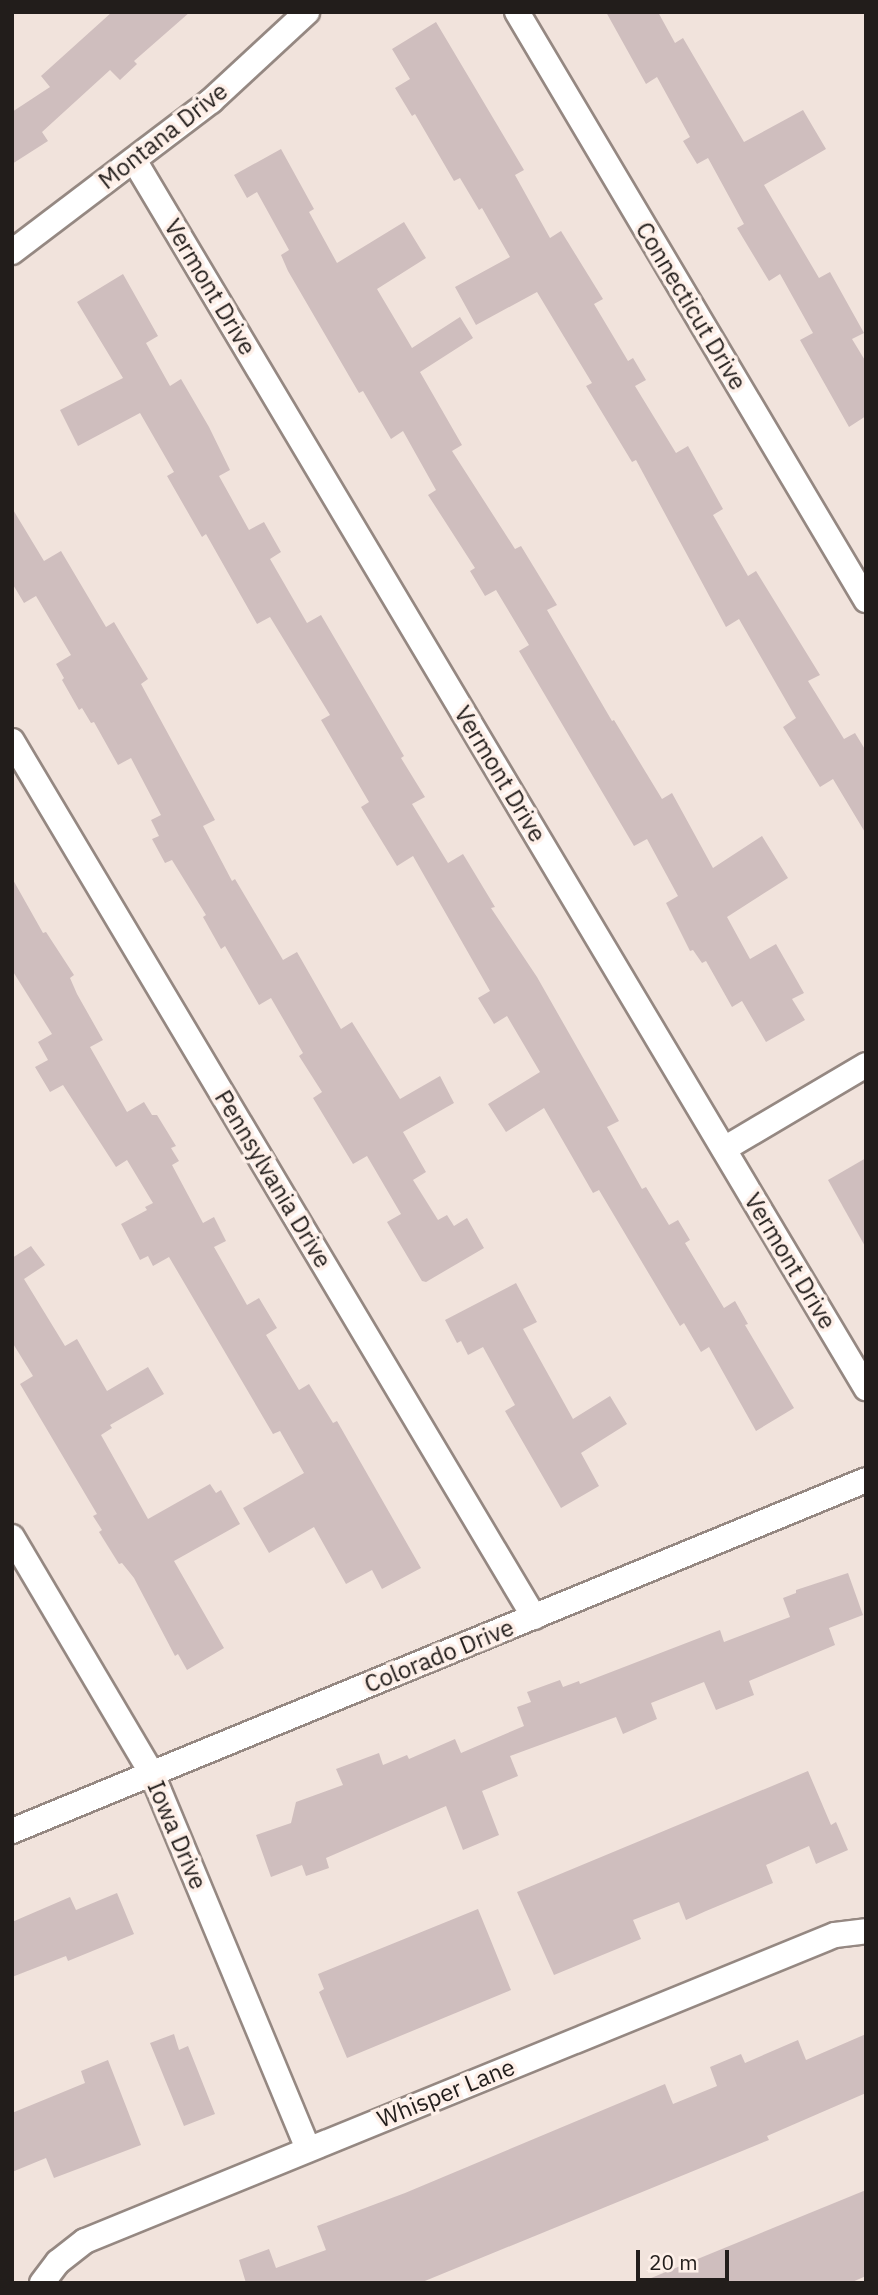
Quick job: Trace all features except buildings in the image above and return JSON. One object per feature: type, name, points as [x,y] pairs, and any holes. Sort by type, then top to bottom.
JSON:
[{"type":"street","name":"Montana Drive","points":[[12,252],[211,101],[307,12]]},
{"type":"street","name":"Connecticut Drive","points":[[517,12],[866,600]]},
{"type":"street","name":"Vermont Drive","points":[[134,160],[866,1388]]},
{"type":"street","name":"Pennsylvania Drive","points":[[12,741],[534,1617]]},
{"type":"street","points":[[724,1149],[866,1065]]},
{"type":"street","name":"Colorado Drive","points":[[12,1832],[866,1480]]},
{"type":"street","name":"Iowa Drive","points":[[12,1537],[152,1774],[308,2149]]},
{"type":"street","name":"Whisper Lane","points":[[42,2283],[58,2262],[85,2241],[835,1935],[866,1931]]}]
